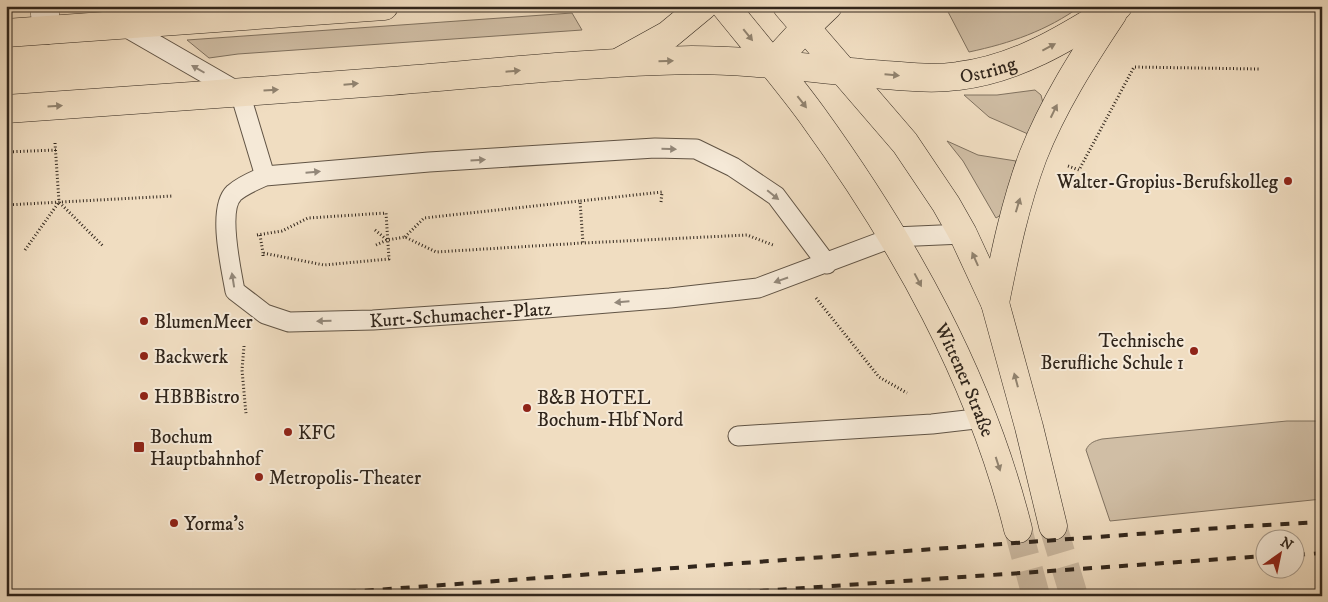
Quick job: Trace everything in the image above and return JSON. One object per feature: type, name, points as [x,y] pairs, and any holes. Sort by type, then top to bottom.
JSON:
[{"type":"main road","points":[[6,33],[45,18],[122,25],[384,6]]},
{"type":"main road","points":[[618,63],[668,34],[703,6]]},
{"type":"main road","points":[[725,6],[772,64]]},
{"type":"main road","points":[[787,6],[906,143],[946,204],[963,234],[995,303],[1029,427],[1053,526]]},
{"type":"main road","points":[[772,64],[828,6]]},
{"type":"main road","points":[[995,303],[1014,215],[1034,155],[1054,110],[1076,69],[1118,6]]},
{"type":"main road","name":"Ostring","points":[[844,71],[925,78],[958,76],[990,70],[1038,53],[1070,36],[1118,6]]},
{"type":"main road","points":[[6,109],[240,93],[618,63],[693,60],[741,61],[844,71]]},
{"type":"main road","name":"Wittener Straße","points":[[772,64],[816,121],[894,237],[917,277],[954,350],[984,418],[1018,529]]},
{"type":"lane","points":[[122,25],[240,93],[264,176]]},
{"type":"lane","name":"Kurt-Schumacher-Platz","points":[[827,264],[776,196],[733,167],[696,149],[655,148],[429,162],[264,176],[248,183],[233,194],[225,212],[235,291],[265,314],[289,322],[382,319],[521,310],[670,298],[758,288],[827,264],[894,237]]},
{"type":"lane","points":[[894,237],[963,234]]},
{"type":"lane","points":[[738,436],[932,424],[984,418]]},
{"type":"path","points":[[1034,155],[1079,170],[1134,67],[1259,69]]},
{"type":"path","points":[[25,250],[59,202],[55,143]]},
{"type":"path","points":[[6,152],[56,150]]},
{"type":"path","points":[[405,237],[424,218],[662,192],[661,202]]},
{"type":"path","points":[[6,205],[173,196]]},
{"type":"path","points":[[580,201],[583,243]]},
{"type":"path","points":[[59,202],[102,246]]},
{"type":"path","points":[[252,236],[282,231],[308,218],[386,213],[389,260],[324,265],[263,253]]},
{"type":"path","points":[[374,230],[387,240]]},
{"type":"path","points":[[260,235],[263,261]]},
{"type":"path","points":[[376,245],[387,240],[405,237],[436,252],[747,235]]},
{"type":"path","points":[[843,334],[879,377],[910,395]]},
{"type":"path","points":[[244,346],[242,370],[246,414]]},
{"type":"shaded area","points":[[945,6],[1081,6],[1068,15],[1028,35],[999,45],[969,52]]},
{"type":"shaded area","points":[[572,13],[582,30],[238,54],[209,58],[187,40]]},
{"type":"shaded area","points":[[1035,90],[1041,95],[1043,103],[1028,134],[989,117],[964,95],[997,95]]},
{"type":"shaded area","points":[[947,141],[978,155],[1016,161],[1001,215],[996,218],[963,161]]},
{"type":"shaded area","points":[[1287,421],[1322,421],[1322,499],[1110,521],[1086,450],[1092,443],[1102,439]]},
{"type":"tunnel","points":[[1053,526],[1074,596]]},
{"type":"tunnel","points":[[1018,529],[1036,596]]},
{"type":"railway","points":[[293,596],[1322,522]]},
{"type":"railway","points":[[1306,554],[1322,553]]},
{"type":"railway","points":[[688,596],[1256,557]]},
{"type":"place","name":"Walter-Gropius-Berufskolleg","points":[[1288,181]]},
{"type":"place","name":"BlumenMeer","points":[[144,321]]},
{"type":"place","name":"Technische Berufliche Schule 1","points":[[1194,351]]},
{"type":"place","name":"Backwerk","points":[[144,356]]},
{"type":"place","name":"HBBBistro","points":[[144,396]]},
{"type":"place","name":"B&B HOTEL Bochum-Hbf Nord","points":[[527,408]]},
{"type":"place","name":"KFC","points":[[288,432]]},
{"type":"place","name":"Bochum Hauptbahnhof","points":[[139,447]]},
{"type":"place","name":"Metropolis-Theater","points":[[259,477]]},
{"type":"place","name":"Yorma’s","points":[[174,523]]}]
